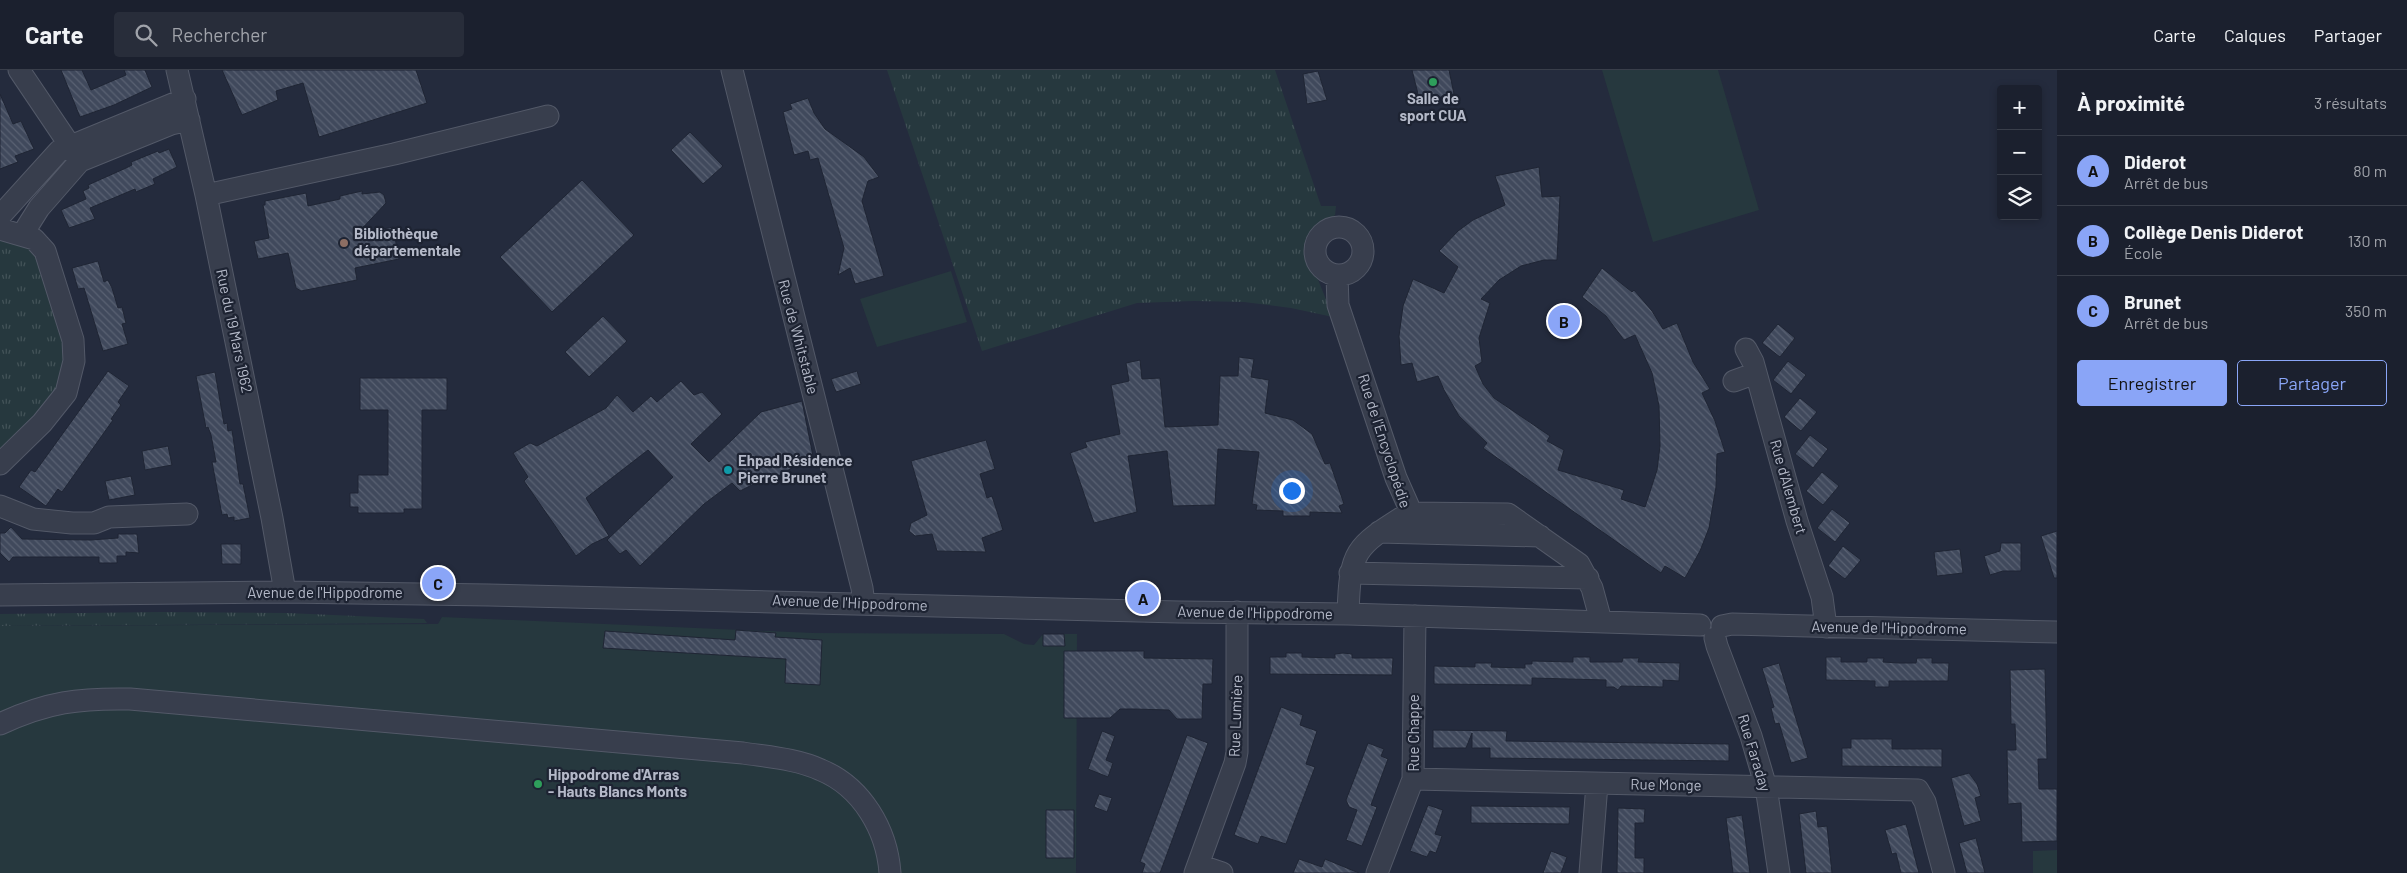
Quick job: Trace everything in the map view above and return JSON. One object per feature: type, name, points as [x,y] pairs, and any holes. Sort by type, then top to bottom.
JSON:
[{"type":"street","points":[[19,70],[75,153]]},
{"type":"street","name":"Rue du 19 Mars 1962","points":[[177,70],[206,195],[272,518],[285,592]]},
{"type":"street","name":"Rue de Whitstable","points":[[732,70],[862,588],[864,604]]},
{"type":"street","points":[[22,235],[75,153],[185,99]]},
{"type":"street","points":[[206,195],[394,154],[548,116]]},
{"type":"street","points":[[0,216],[59,151],[75,153],[189,120]]},
{"type":"street","points":[[22,191],[39,208]]},
{"type":"street","points":[[0,229],[34,239],[45,251],[73,340],[74,361],[66,393],[42,423],[0,464]]},
{"type":"street","name":"Rue de l'Encyclopédie","points":[[1336,275],[1338,305],[1396,478],[1408,505],[1409,513],[1379,532],[1365,543],[1358,552],[1350,573],[1348,614]]},
{"type":"street","name":"Rue d'Alembert","points":[[1746,349],[1756,373],[1797,521],[1822,597],[1826,627]]},
{"type":"street","points":[[1734,381],[1756,373]]},
{"type":"street","points":[[0,506],[33,519],[72,523],[94,523],[109,517],[187,514]]},
{"type":"street","points":[[1409,513],[1508,514],[1579,564],[1588,578],[1601,621]]},
{"type":"street","points":[[1379,532],[1540,536]]},
{"type":"street","points":[[1350,573],[1588,578]]},
{"type":"street","name":"Avenue de l'Hippodrome","points":[[0,595],[285,592],[499,595],[1601,621],[1712,630],[1826,627],[2057,632]]},
{"type":"street","name":"Rue Lumière","points":[[1197,869],[1235,763],[1237,752],[1237,612]]},
{"type":"street","name":"Rue Chappe","points":[[1377,873],[1414,779],[1415,616]]},
{"type":"street","name":"Rue Faraday","points":[[1712,630],[1716,646],[1751,736],[1766,786],[1779,873]]},
{"type":"street","points":[[0,724],[30,710],[60,702],[95,699],[130,700],[743,753],[786,759],[822,770],[843,783],[861,799],[874,819],[884,841],[890,873]]},
{"type":"street","name":"Rue Monge","points":[[1414,779],[1918,790],[1925,802],[1944,873]]},
{"type":"street","points":[[1590,873],[1597,784]]},
{"type":"street","points":[[1197,869],[1222,873]]},
{"type":"green space","points":[[887,70],[1275,70],[1321,206],[1336,206],[1335,215],[1317,231],[1307,252],[1333,317],[1291,308],[1244,302],[1137,303],[982,351]]},
{"type":"green space","points":[[1602,70],[1718,70],[1759,210],[1653,242]]},
{"type":"green space","points":[[0,229],[40,244],[71,376],[0,464]]},
{"type":"green space","points":[[951,271],[967,322],[877,347],[860,299]]},
{"type":"green space","points":[[287,613],[424,619],[427,623],[0,626],[0,614]]},
{"type":"green space","name":"Hippodrome d'Arras - Hauts Blancs Monts","points":[[442,617],[813,633],[1004,634],[1024,644],[1034,645],[1043,634],[1077,634],[1076,873],[0,873],[0,626],[438,624]]},
{"type":"green space","points":[[2057,850],[2057,873],[2033,873],[2033,851]]},
{"type":"building","points":[[61,70],[82,70],[91,90],[126,75],[124,70],[145,70],[152,87],[114,105],[80,117]]},
{"type":"building","points":[[222,70],[416,70],[427,103],[319,137],[303,83],[276,91],[278,100],[242,115]]},
{"type":"building","name":"Salle de sport CUA","points":[[1412,70],[1449,70],[1454,94],[1420,102]]},
{"type":"building","points":[[1318,71],[1327,100],[1307,104],[1303,74]]},
{"type":"building","points":[[0,94],[13,124],[21,121],[34,149],[15,156],[18,162],[0,169]]},
{"type":"building","points":[[808,98],[814,113],[825,129],[864,157],[879,177],[868,181],[862,201],[884,276],[855,284],[850,268],[838,275],[844,248],[818,158],[810,160],[808,151],[794,155],[783,112],[792,109],[790,104]]},
{"type":"building","points":[[690,132],[723,166],[703,184],[671,150]]},
{"type":"building","points":[[169,149],[177,167],[153,179],[155,184],[136,192],[135,189],[90,208],[95,219],[69,228],[61,210],[86,199],[83,191],[89,188],[88,185],[132,165],[131,162],[158,151],[159,153]]},
{"type":"building","points":[[1539,167],[1542,197],[1560,196],[1557,260],[1544,260],[1521,266],[1499,280],[1481,299],[1490,303],[1479,338],[1482,362],[1475,366],[1483,384],[1494,398],[1550,436],[1547,441],[1564,450],[1558,470],[1624,490],[1621,499],[1645,507],[1657,470],[1660,446],[1659,406],[1652,373],[1635,335],[1624,340],[1606,316],[1582,297],[1602,268],[1632,292],[1634,290],[1652,311],[1663,329],[1677,323],[1693,362],[1710,389],[1702,393],[1715,421],[1725,452],[1717,454],[1716,487],[1709,528],[1700,551],[1685,578],[1665,566],[1661,573],[1483,448],[1487,443],[1459,416],[1438,376],[1417,382],[1412,363],[1401,365],[1399,336],[1403,306],[1413,279],[1444,293],[1458,267],[1439,251],[1458,231],[1473,220],[1505,205],[1495,176]]},
{"type":"building","points":[[582,180],[634,235],[552,312],[500,257]]},
{"type":"building","name":"Bibliothèque départementale","points":[[362,191],[362,194],[380,192],[384,195],[386,203],[357,234],[393,227],[399,259],[355,268],[357,280],[301,291],[296,288],[288,253],[258,259],[254,241],[269,238],[263,205],[265,205],[265,201],[306,193],[308,206],[340,199],[340,196]]},
{"type":"building","points":[[98,261],[104,282],[108,280],[118,308],[122,307],[126,323],[122,324],[128,344],[103,351],[84,288],[78,289],[72,268]]},
{"type":"building","points":[[603,316],[627,341],[589,377],[565,352]]},
{"type":"building","points":[[1778,324],[1795,338],[1780,357],[1762,343]]},
{"type":"building","points":[[1239,357],[1254,359],[1251,377],[1269,380],[1265,413],[1293,420],[1312,434],[1325,464],[1330,463],[1344,504],[1339,506],[1342,513],[1310,512],[1310,516],[1283,516],[1283,511],[1256,510],[1257,505],[1252,504],[1259,452],[1218,449],[1215,505],[1173,506],[1167,451],[1128,456],[1137,512],[1094,523],[1070,453],[1087,447],[1085,442],[1120,434],[1111,385],[1129,381],[1126,363],[1140,360],[1142,379],[1160,378],[1165,427],[1218,425],[1220,376],[1238,376]]},
{"type":"building","points":[[1788,361],[1806,375],[1791,394],[1773,380]]},
{"type":"building","points":[[108,371],[129,386],[118,402],[121,405],[111,419],[113,420],[62,492],[58,489],[46,506],[19,487],[31,470],[35,472]]},
{"type":"building","points":[[857,371],[861,384],[836,392],[831,379]]},
{"type":"building","points":[[215,372],[224,424],[227,423],[228,431],[232,430],[240,484],[243,484],[250,518],[234,521],[234,517],[228,518],[227,514],[222,515],[212,462],[216,462],[211,435],[208,427],[206,428],[196,376]]},
{"type":"building","points":[[360,378],[447,378],[447,410],[422,410],[422,509],[404,509],[404,513],[358,513],[358,507],[350,507],[350,493],[358,493],[358,475],[388,475],[388,410],[360,410]]},
{"type":"building","name":"Ehpad Résidence Pierre Brunet","points":[[681,381],[694,395],[702,392],[722,414],[691,444],[709,462],[761,412],[802,401],[813,456],[771,480],[768,477],[740,491],[732,483],[704,504],[640,566],[626,550],[620,554],[607,540],[673,477],[648,450],[586,498],[609,536],[592,544],[576,556],[524,481],[528,477],[513,453],[530,443],[537,446],[606,408],[617,395],[633,412],[651,396],[657,402]]},
{"type":"building","points":[[1800,398],[1817,412],[1801,431],[1784,417]]},
{"type":"building","points":[[1810,435],[1828,449],[1813,468],[1795,454]]},
{"type":"building","points":[[986,440],[995,469],[980,474],[987,498],[992,496],[1003,530],[982,538],[986,552],[937,551],[932,534],[915,536],[909,531],[911,523],[927,515],[911,461]]},
{"type":"building","points":[[168,446],[172,465],[145,470],[142,451]]},
{"type":"building","points":[[1822,472],[1839,486],[1823,505],[1806,491]]},
{"type":"building","points":[[131,476],[135,495],[109,500],[105,481]]},
{"type":"building","points":[[1832,509],[1850,523],[1835,542],[1817,528]]},
{"type":"building","points":[[11,527],[22,539],[91,540],[118,538],[118,534],[137,534],[139,553],[126,552],[126,556],[117,556],[117,563],[99,563],[99,557],[13,557],[9,562],[0,553],[0,533],[5,533]]},
{"type":"building","points":[[2057,531],[2057,578],[2054,578],[2041,536]]},
{"type":"building","points":[[2001,543],[2021,543],[2021,571],[2003,571],[1990,575],[1984,556],[2000,551]]},
{"type":"building","points":[[221,544],[241,544],[241,564],[222,564]]},
{"type":"building","points":[[1843,546],[1861,560],[1845,579],[1828,566]]},
{"type":"building","points":[[1960,549],[1963,573],[1937,576],[1934,552]]},
{"type":"building","points":[[736,630],[776,633],[775,637],[822,640],[820,685],[785,683],[786,659],[603,648],[605,631],[735,640]]},
{"type":"building","points":[[1043,634],[1064,634],[1065,646],[1043,646]]},
{"type":"building","points":[[1064,651],[1144,651],[1144,658],[1213,659],[1212,684],[1203,684],[1202,719],[1177,719],[1169,710],[1134,709],[1120,709],[1110,718],[1064,718]]},
{"type":"building","points":[[1286,653],[1302,653],[1302,657],[1335,658],[1335,654],[1343,653],[1352,654],[1352,658],[1393,658],[1392,675],[1270,674],[1270,657],[1286,657]]},
{"type":"building","points":[[1573,657],[1590,657],[1590,662],[1622,662],[1623,658],[1639,658],[1638,662],[1680,663],[1679,681],[1663,680],[1663,687],[1621,686],[1618,690],[1614,687],[1606,687],[1606,680],[1532,678],[1532,685],[1434,684],[1434,666],[1475,667],[1475,663],[1492,663],[1491,667],[1525,668],[1525,664],[1532,664],[1532,661],[1573,662]]},
{"type":"building","points":[[1826,657],[1841,657],[1841,662],[1867,662],[1867,658],[1884,658],[1883,662],[1899,663],[1916,663],[1917,658],[1932,658],[1932,663],[1949,663],[1948,681],[1889,681],[1889,687],[1875,687],[1875,681],[1826,680]]},
{"type":"building","points":[[1779,663],[1808,758],[1791,763],[1779,723],[1775,724],[1771,708],[1774,707],[1762,668]]},
{"type":"building","points":[[2045,669],[2047,759],[2038,759],[2039,789],[2057,789],[2057,841],[2022,842],[2021,803],[2008,804],[2007,750],[2016,750],[2015,724],[2011,724],[2010,670]]},
{"type":"building","points":[[1281,707],[1303,715],[1300,725],[1317,731],[1306,764],[1315,767],[1286,844],[1261,836],[1258,844],[1234,835]]},
{"type":"building","points":[[1433,730],[1507,731],[1506,741],[1729,744],[1729,761],[1490,758],[1490,748],[1472,748],[1472,733],[1466,748],[1433,748]]},
{"type":"building","points":[[1102,731],[1115,736],[1106,760],[1113,763],[1108,777],[1088,769]]},
{"type":"building","points":[[1187,735],[1208,743],[1160,873],[1142,873],[1145,864],[1140,862]]},
{"type":"building","points":[[1851,739],[1892,739],[1892,749],[1942,749],[1942,767],[1842,766],[1842,748],[1851,748]]},
{"type":"building","points":[[1368,743],[1384,749],[1381,756],[1388,759],[1371,805],[1377,807],[1362,846],[1346,840],[1357,810],[1349,807],[1346,800]]},
{"type":"building","points":[[1969,773],[1977,784],[1981,796],[1975,798],[1981,821],[1964,826],[1951,778]]},
{"type":"building","points":[[1099,794],[1112,798],[1107,812],[1094,807]]},
{"type":"building","points":[[1428,805],[1443,810],[1435,834],[1442,836],[1436,853],[1430,851],[1427,857],[1410,851]]},
{"type":"building","points":[[1471,806],[1570,807],[1569,824],[1471,823]]},
{"type":"building","points":[[1618,808],[1645,809],[1644,823],[1635,823],[1635,858],[1644,858],[1644,873],[1617,873]]},
{"type":"building","points":[[1046,810],[1074,810],[1074,858],[1046,858]]},
{"type":"building","points":[[1816,811],[1818,827],[1827,826],[1832,873],[1806,873],[1799,814]]},
{"type":"building","points":[[1742,815],[1750,873],[1733,873],[1726,818]]},
{"type":"building","points":[[1906,824],[1919,873],[1901,873],[1896,853],[1892,854],[1885,830]]},
{"type":"building","points":[[1976,838],[1985,873],[1967,873],[1959,843]]},
{"type":"building","points":[[1551,851],[1567,857],[1561,873],[1543,873]]},
{"type":"building","points":[[1299,859],[1322,867],[1325,859],[1359,873],[1293,873]]},
{"type":"place","name":"Salle de sport CUA","points":[[1433,82]]},
{"type":"place","name":"Bibliothèque départementale","points":[[344,243]]},
{"type":"place","name":"Collège Denis Diderot","points":[[1564,321]]},
{"type":"place","name":"Ehpad Résidence Pierre Brunet","points":[[728,470]]},
{"type":"place","name":"Brunet","points":[[438,583]]},
{"type":"place","name":"Diderot","points":[[1143,598]]},
{"type":"place","name":"Hippodrome d'Arras - Hauts Blancs Monts","points":[[538,784]]}]
